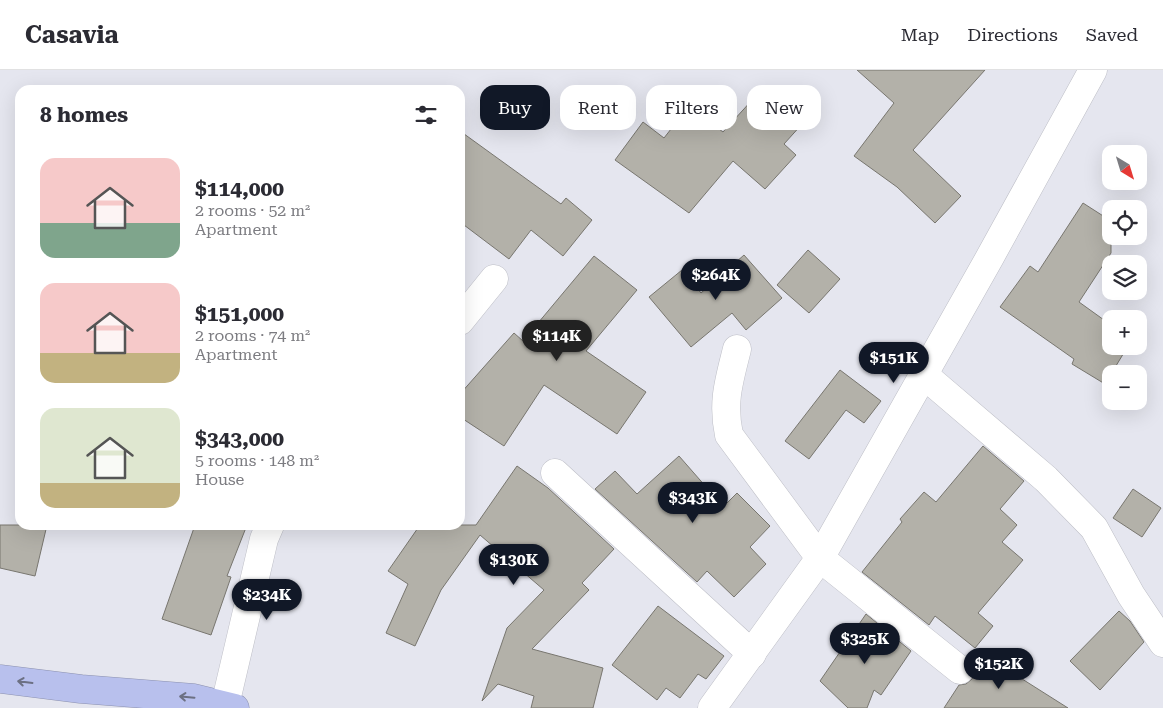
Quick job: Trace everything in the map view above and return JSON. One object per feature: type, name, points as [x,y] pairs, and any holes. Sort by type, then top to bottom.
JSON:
[{"type":"highway","points":[[0,679],[81,689],[194,698],[230,706]]},
{"type":"street","points":[[712,708],[820,558],[1093,70]]},
{"type":"street","points":[[465,317],[494,279]]},
{"type":"street","points":[[737,349],[726,394],[726,419],[729,435],[820,558],[960,670]]},
{"type":"street","points":[[924,375],[1046,479],[1094,528],[1131,595],[1163,643]]},
{"type":"street","points":[[555,472],[752,654]]},
{"type":"street","points":[[230,706],[264,539],[268,530]]},
{"type":"building","points":[[857,70],[985,70],[913,150],[961,196],[935,223],[897,187],[854,156],[894,103]]},
{"type":"building","points":[[747,106],[747,130],[797,130],[784,144],[796,155],[765,189],[733,161],[689,213],[615,160],[643,122],[646,124],[646,130],[654,130],[664,138],[670,130],[720,130],[723,132],[725,130],[737,130],[737,117]]},
{"type":"building","points":[[465,135],[561,204],[566,198],[592,220],[563,256],[531,230],[509,259],[465,226]]},
{"type":"building","points":[[1083,203],[1102,215],[1102,245],[1111,245],[1111,253],[1110,255],[1102,255],[1102,267],[1079,302],[1102,319],[1102,355],[1123,355],[1116,365],[1102,365],[1102,382],[1072,364],[1074,359],[1000,307],[1030,266],[1038,272]]},
{"type":"building","points":[[808,250],[840,279],[809,313],[777,285]]},
{"type":"building","points":[[744,255],[782,298],[746,330],[732,313],[691,347],[649,297],[682,270],[701,293]]},
{"type":"building","points":[[594,256],[637,290],[586,351],[646,392],[617,434],[544,385],[504,446],[465,420],[465,388],[514,333],[523,341]]},
{"type":"building","points":[[840,370],[881,401],[864,423],[846,410],[809,459],[785,441]]},
{"type":"building","points":[[983,446],[1024,481],[1000,509],[1017,525],[1002,542],[1023,560],[978,613],[993,626],[975,648],[935,616],[929,625],[862,572],[902,522],[900,519],[924,492],[936,502]]},
{"type":"building","points":[[679,456],[714,496],[717,493],[727,503],[737,493],[770,526],[750,547],[766,564],[734,597],[707,571],[697,582],[595,489],[615,471],[637,494]]},
{"type":"building","points":[[517,466],[548,488],[614,549],[582,583],[589,590],[532,649],[603,668],[593,708],[531,708],[534,696],[498,684],[482,701],[507,628],[544,590],[480,535],[441,590],[415,646],[386,633],[408,584],[388,571],[417,530],[465,530],[465,525],[476,525]]},
{"type":"building","points":[[1133,489],[1161,508],[1142,537],[1113,518]]},
{"type":"building","points":[[0,525],[15,525],[15,530],[46,530],[35,576],[0,568]]},
{"type":"building","points":[[193,530],[245,530],[227,576],[231,577],[211,635],[162,619]]},
{"type":"building","points":[[658,606],[724,656],[706,679],[698,674],[680,698],[666,688],[657,700],[612,665]]},
{"type":"building","points":[[1119,611],[1130,621],[1144,642],[1100,690],[1070,661]]},
{"type":"building","points":[[866,614],[911,651],[881,695],[874,690],[867,708],[848,708],[820,681]]},
{"type":"building","points":[[981,653],[1068,708],[944,708],[959,685],[966,684],[972,679],[975,672],[974,663]]}]
